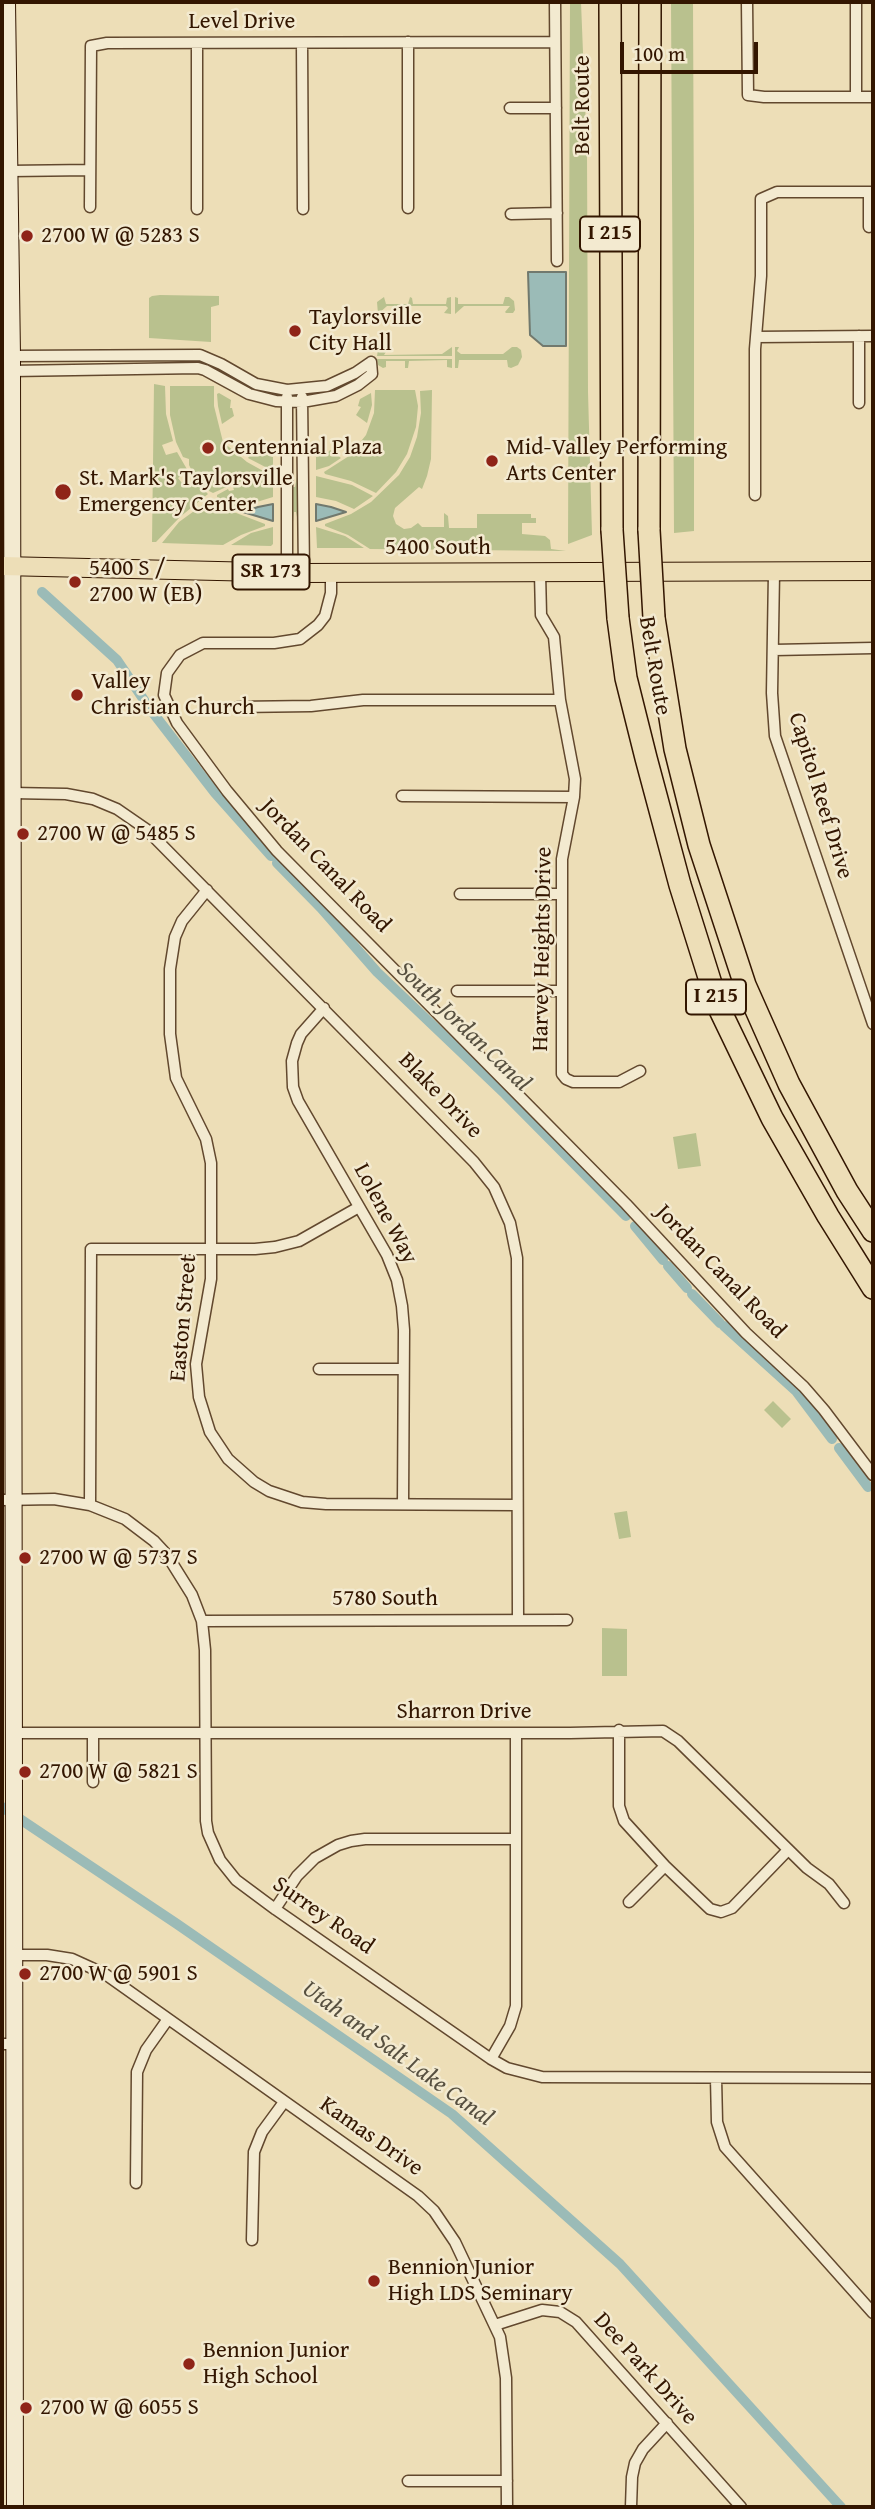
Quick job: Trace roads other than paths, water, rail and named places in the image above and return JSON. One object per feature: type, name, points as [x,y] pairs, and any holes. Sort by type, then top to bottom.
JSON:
[{"type":"highway","name":"Belt Route","points":[[610,2],[612,530],[618,618],[626,678],[680,885],[718,1006],[772,1118],[873,1288]]},
{"type":"highway","name":"Belt Route","points":[[650,2],[649,530],[654,618],[675,749],[699,845],[745,985],[789,1084],[847,1191],[873,1231]]},
{"type":"main road","points":[[5,5],[11,363],[6,566],[7,741],[12,793],[7,864],[8,1500],[14,1733],[13,1955],[8,2044],[15,2507]]},
{"type":"main road","name":"5400 South","points":[[6,566],[295,573],[873,571]]},
{"type":"street","points":[[555,2],[557,261]]},
{"type":"street","points":[[747,2],[748,95],[873,97]]},
{"type":"street","points":[[856,2],[856,97]]},
{"type":"street","points":[[408,42],[408,208]]},
{"type":"street","name":"Level Drive","points":[[90,207],[91,46],[107,43],[555,43]]},
{"type":"street","points":[[197,43],[197,209]]},
{"type":"street","points":[[302,43],[303,209]]},
{"type":"street","points":[[510,108],[556,108]]},
{"type":"street","points":[[9,171],[90,170]]},
{"type":"street","points":[[755,495],[756,337],[761,276],[761,199],[777,192],[871,192],[869,226]]},
{"type":"street","points":[[511,214],[557,213]]},
{"type":"street","points":[[859,336],[859,403]]},
{"type":"street","points":[[756,337],[873,336]]},
{"type":"street","points":[[200,355],[257,384],[287,390],[302,390],[336,382],[371,362],[372,374],[359,385],[336,396],[287,402],[249,394],[198,368],[11,363],[200,355]]},
{"type":"street","points":[[287,390],[295,573]]},
{"type":"street","points":[[295,573],[302,390]]},
{"type":"street","name":"Jordan Canal Road","points":[[331,573],[331,593],[325,616],[300,639],[274,643],[203,643],[180,654],[167,673],[164,695],[177,723],[239,806],[281,856],[626,1204],[746,1333],[804,1387],[873,1475]]},
{"type":"street","name":"Harvey Heights Drive","points":[[540,573],[541,615],[554,637],[560,700],[575,779],[563,851],[562,1067],[566,1079],[572,1082],[619,1082],[640,1071]]},
{"type":"street","name":"Capitol Reef Drive","points":[[774,573],[772,714],[775,736],[873,1024]]},
{"type":"street","points":[[774,650],[873,648]]},
{"type":"street","points":[[238,707],[311,706],[363,700],[560,700]]},
{"type":"street","name":"Blake Drive","points":[[12,793],[80,796],[117,809],[146,829],[474,1162],[494,1187],[514,1237],[517,1258],[518,1620]]},
{"type":"street","points":[[402,796],[574,797]]},
{"type":"street","name":"Easton Street","points":[[206,890],[182,921],[175,937],[171,962],[170,1034],[176,1078],[210,1151],[210,1294],[197,1355],[197,1385],[206,1422],[228,1459],[254,1482],[269,1491],[302,1502],[517,1505]]},
{"type":"street","points":[[460,894],[562,894]]},
{"type":"street","points":[[457,991],[561,991]]},
{"type":"street","name":"Lolene Way","points":[[324,1008],[301,1034],[297,1043],[292,1061],[293,1087],[298,1101],[387,1255],[397,1280],[402,1306],[404,1369],[403,1504]]},
{"type":"street","points":[[90,1505],[91,1249],[255,1250],[287,1245],[323,1229],[359,1207]]},
{"type":"street","points":[[319,1369],[404,1369]]},
{"type":"street","name":"Surrey Road","points":[[8,1500],[54,1499],[90,1505],[125,1520],[154,1541],[179,1571],[202,1620],[205,1650],[205,1808],[208,1833],[220,1860],[236,1880],[275,1909],[491,2059],[515,2071],[542,2077],[873,2078]]},
{"type":"street","name":"5780 South","points":[[202,1620],[568,1620]]},
{"type":"street","points":[[619,1730],[621,1817],[665,1866],[710,1909],[721,1912],[732,1908],[788,1850]]},
{"type":"street","name":"Sharron Drive","points":[[14,1733],[516,1733],[658,1730],[672,1736],[788,1850],[829,1884],[844,1903]]},
{"type":"street","points":[[93,1733],[93,1782]]},
{"type":"street","points":[[491,2059],[510,2026],[516,2006],[516,1733]]},
{"type":"street","points":[[275,1909],[306,1867],[326,1851],[351,1841],[516,1839]]},
{"type":"street","points":[[629,1902],[665,1866]]},
{"type":"street","name":"Kamas Drive","points":[[13,1955],[60,1956],[81,1961],[104,1974],[409,2190],[434,2211],[455,2242],[495,2325],[503,2351],[506,2378],[507,2507]]},
{"type":"street","points":[[136,2183],[137,2072],[146,2050],[168,2019]]},
{"type":"street","points":[[716,2078],[717,2122],[725,2147],[873,2313]]},
{"type":"street","points":[[252,2240],[254,2152],[262,2132],[284,2102]]},
{"type":"street","name":"Dee Park Drive","points":[[495,2325],[542,2310],[567,2316],[576,2322],[741,2507]]},
{"type":"street","points":[[631,2507],[635,2463],[643,2449],[667,2423]]},
{"type":"street","points":[[408,2481],[507,2481]]},
{"type":"water","points":[[528,272],[566,272],[566,346],[543,346],[530,335]]},
{"type":"water","points":[[273,504],[273,521],[243,512],[258,507]]},
{"type":"water","points":[[316,504],[331,507],[346,512],[316,521]]},
{"type":"waterway","name":"South Jordan Canal","points":[[42,592],[117,660],[150,709],[215,793],[271,856]]},
{"type":"waterway","name":"South Jordan Canal","points":[[277,863],[377,972],[505,1094],[626,1216]]},
{"type":"waterway","name":"South Jordan Canal","points":[[635,1226],[663,1260]]},
{"type":"waterway","name":"South Jordan Canal","points":[[668,1266],[687,1288]]},
{"type":"waterway","name":"South Jordan Canal","points":[[692,1294],[720,1323]]},
{"type":"waterway","name":"South Jordan Canal","points":[[724,1326],[796,1391],[832,1439]]},
{"type":"waterway","name":"South Jordan Canal","points":[[839,1448],[868,1487]]},
{"type":"waterway","name":"Utah and Salt Lake Canal","points":[[2,1807],[452,2114],[620,2264],[841,2507]]},
{"type":"place","name":"2700 W @ 5283 S","points":[[27,236]]},
{"type":"place","name":"Taylorsville City Hall","points":[[295,331]]},
{"type":"place","name":"Centennial Plaza","points":[[208,448]]},
{"type":"place","name":"Mid-Valley Performing Arts Center","points":[[492,461]]},
{"type":"place","name":"St. Mark's Taylorsville Emergency Center","points":[[63,492]]},
{"type":"place","name":"5400 S / 2700 W (EB)","points":[[75,582]]},
{"type":"place","name":"Valley Christian Church","points":[[77,695]]},
{"type":"place","name":"2700 W @ 5485 S","points":[[23,834]]},
{"type":"place","name":"2700 W @ 5737 S","points":[[25,1558]]},
{"type":"place","name":"2700 W @ 5821 S","points":[[25,1772]]},
{"type":"place","name":"2700 W @ 5901 S","points":[[25,1974]]},
{"type":"place","name":"Bennion Junior High LDS Seminary","points":[[374,2281]]},
{"type":"place","name":"Bennion Junior High School","points":[[189,2364]]},
{"type":"place","name":"2700 W @ 6055 S","points":[[26,2408]]}]
